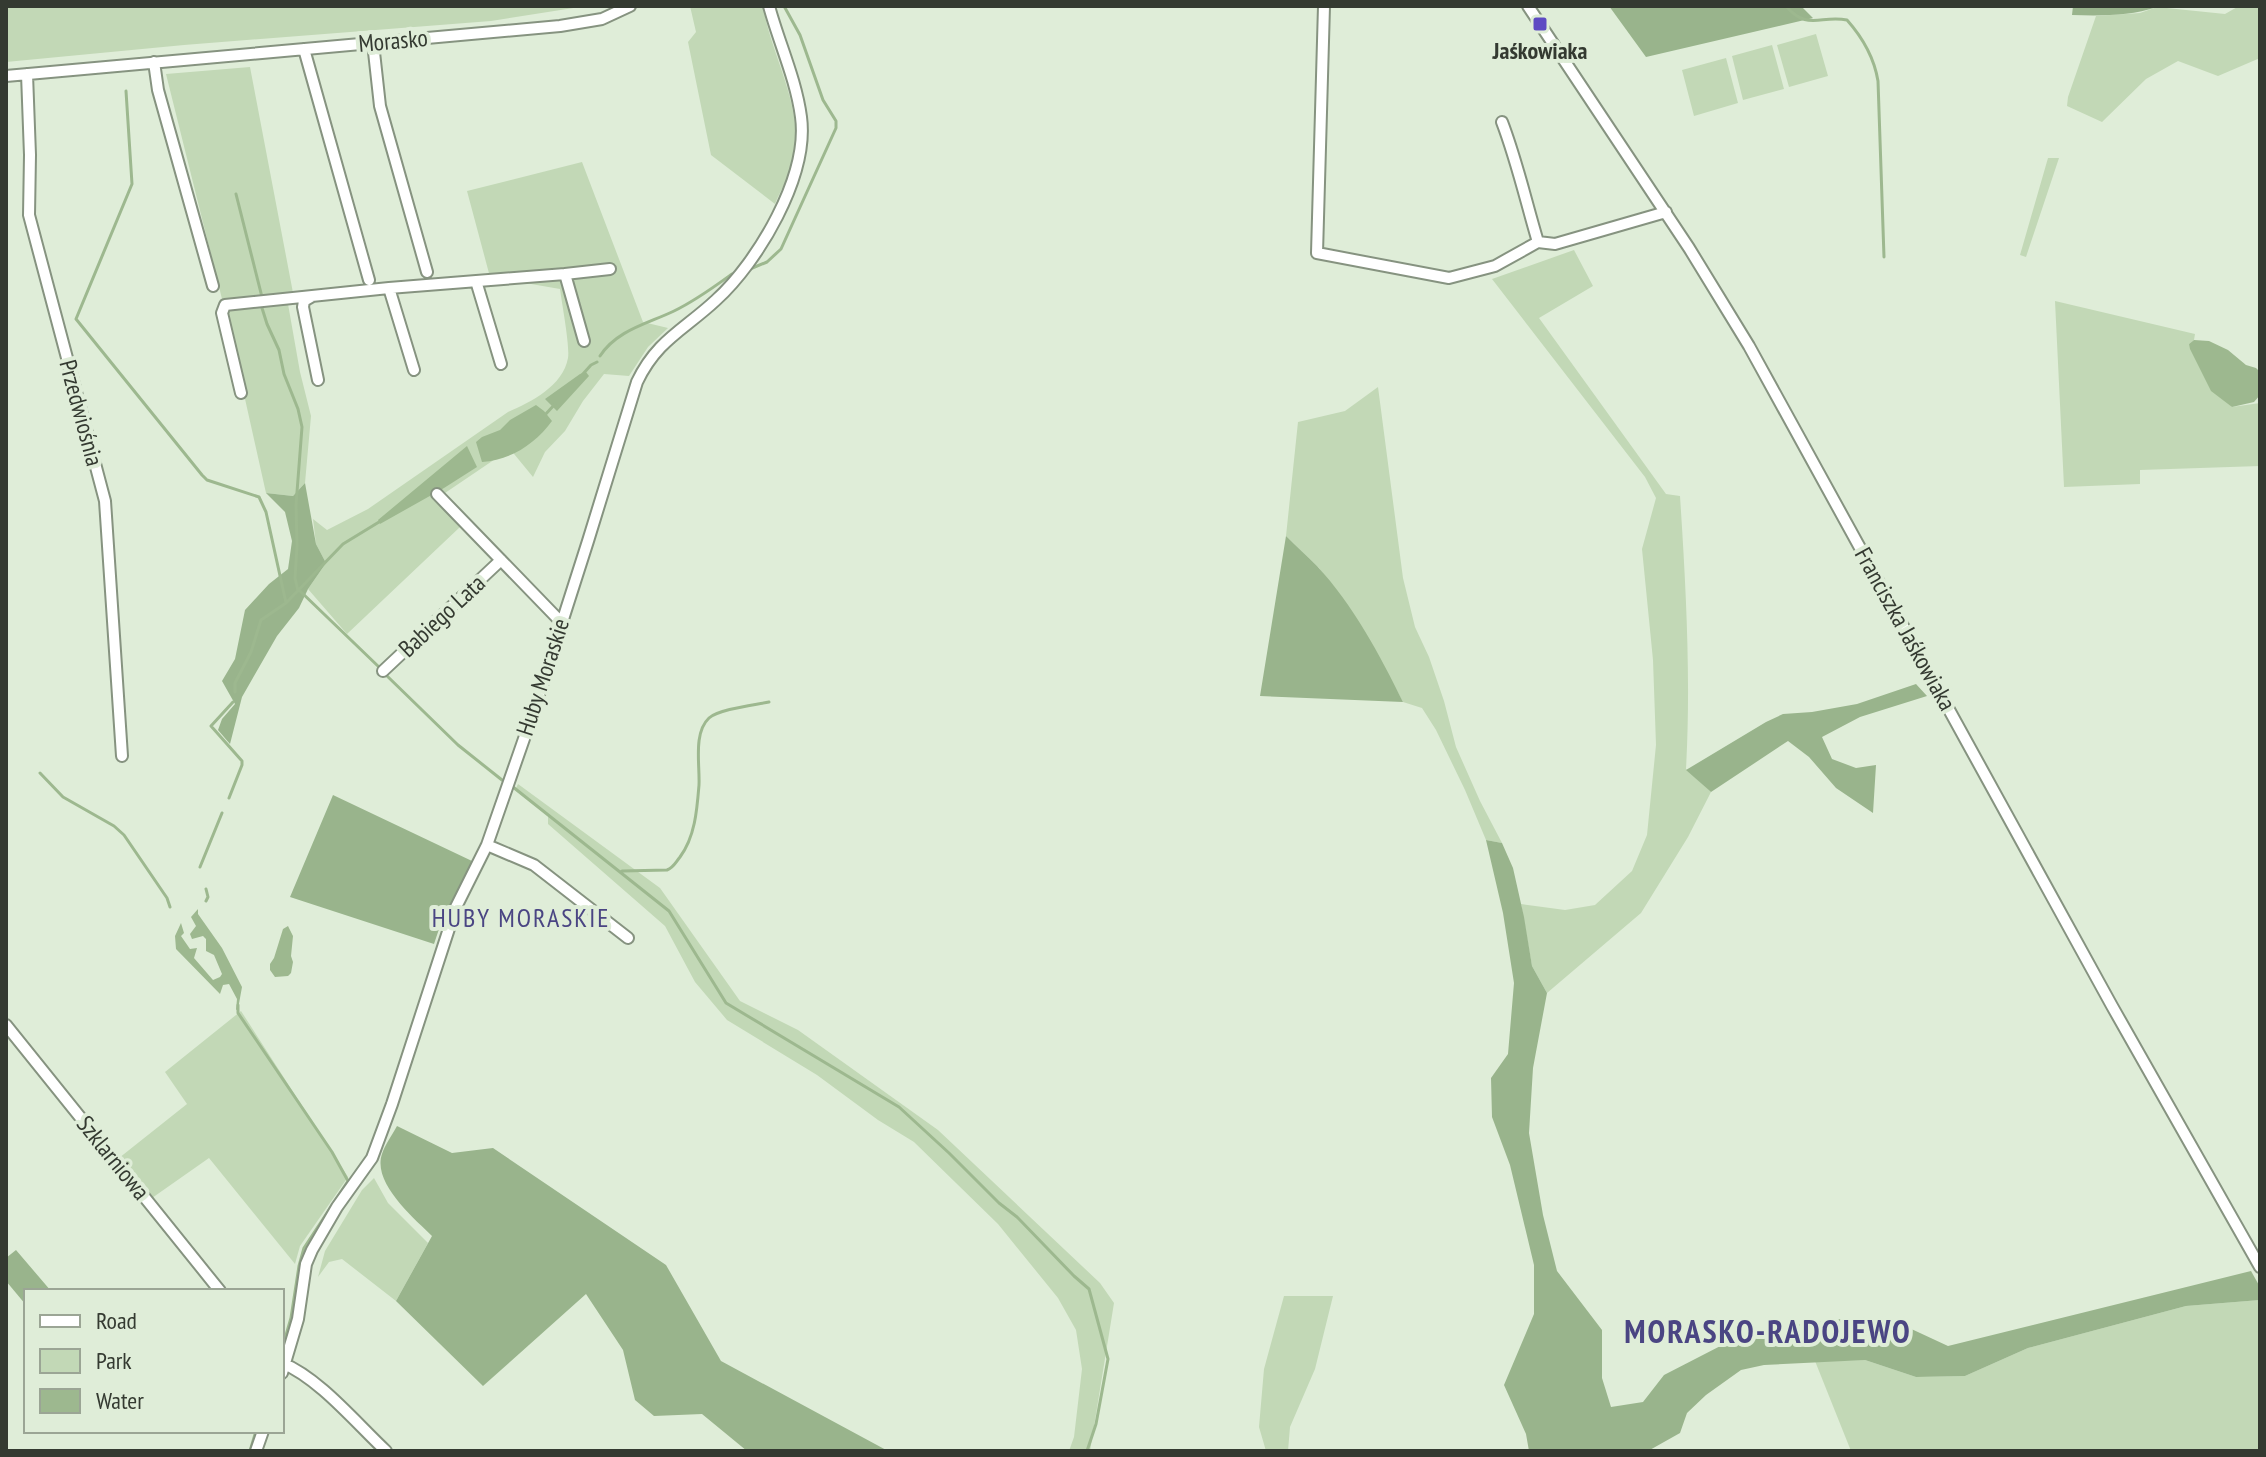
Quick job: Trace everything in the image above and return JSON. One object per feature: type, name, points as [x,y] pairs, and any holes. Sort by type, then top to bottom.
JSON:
[{"type":"street","name":"Morasko","points":[[6,76],[571,25],[602,19],[630,6]]},
{"type":"street","name":"Huby Moraskie","points":[[284,1364],[298,1319],[306,1264],[337,1207],[372,1158],[456,907],[487,845],[534,710],[637,382],[645,364],[657,349],[728,290],[769,229],[795,176],[802,143],[801,113],[769,6]]},
{"type":"street","points":[[1324,6],[1317,253],[1449,278],[1495,266],[1538,242],[1555,244],[1666,212]]},
{"type":"street","name":"Franciszka Jaśkowiaka","points":[[1528,6],[1729,311],[2092,971],[2260,1267]]},
{"type":"street","points":[[373,43],[380,106],[427,272]]},
{"type":"street","points":[[304,49],[369,280]]},
{"type":"street","points":[[154,62],[158,90],[213,286]]},
{"type":"street","name":"Przedwiośnia","points":[[27,74],[29,215],[105,501],[122,756]]},
{"type":"street","points":[[1502,122],[1538,242]]},
{"type":"street","points":[[241,393],[222,308],[225,305],[610,269]]},
{"type":"street","points":[[565,274],[584,341]]},
{"type":"street","points":[[476,281],[501,364]]},
{"type":"street","points":[[389,288],[414,370]]},
{"type":"street","points":[[311,297],[304,301],[303,307],[318,380]]},
{"type":"street","points":[[437,494],[561,622]]},
{"type":"street","name":"Babiego Lata","points":[[383,671],[501,560]]},
{"type":"street","points":[[487,845],[534,865],[628,938]]},
{"type":"street","name":"Szklarniowa","points":[[6,1025],[218,1289]]},
{"type":"street","points":[[284,1367],[294,1367],[309,1378],[386,1451]]},
{"type":"green space","points":[[6,6],[586,6],[491,21],[6,62]]},
{"type":"green space","points":[[690,6],[763,6],[791,100],[796,139],[791,169],[775,204],[711,155],[688,42],[696,32]]},
{"type":"green space","points":[[2239,6],[2260,6],[2260,58],[2218,76],[2178,61],[2146,79],[2102,122],[2067,106],[2096,16],[2140,13],[2157,7],[2225,14]]},
{"type":"green space","points":[[1816,34],[1828,76],[1789,87],[1777,45]]},
{"type":"green space","points":[[1772,45],[1784,89],[1743,100],[1732,56]]},
{"type":"green space","points":[[1726,58],[1738,103],[1694,116],[1682,70]]},
{"type":"green space","points":[[250,67],[294,298],[288,304],[311,416],[305,483],[293,496],[266,493],[229,327],[166,74]]},
{"type":"green space","points":[[2048,158],[2059,158],[2026,257],[2020,255]]},
{"type":"green space","points":[[582,162],[643,322],[668,328],[648,347],[629,376],[604,374],[565,431],[545,452],[533,477],[510,449],[445,493],[433,497],[460,527],[347,634],[308,589],[326,563],[316,544],[313,519],[327,530],[368,509],[508,412],[545,392],[560,377],[568,358],[560,289],[490,277],[467,191]]},
{"type":"green space","points":[[1574,250],[1593,286],[1539,318],[1666,494],[1680,496],[1688,667],[1686,769],[1711,792],[1688,837],[1641,913],[1547,993],[1532,966],[1521,904],[1565,910],[1595,905],[1632,871],[1647,835],[1656,745],[1653,660],[1642,549],[1656,498],[1645,477],[1492,279]]},
{"type":"green space","points":[[2055,301],[2195,334],[2189,344],[2232,407],[2260,403],[2260,466],[2140,470],[2140,484],[2064,487]]},
{"type":"green space","points":[[1378,387],[1403,578],[1415,627],[1429,657],[1456,747],[1502,843],[1486,840],[1436,730],[1422,708],[1403,702],[1354,615],[1319,568],[1286,536],[1298,422],[1345,411]]},
{"type":"green space","points":[[518,784],[660,888],[740,1001],[798,1030],[938,1130],[1100,1283],[1114,1303],[1090,1451],[1069,1451],[1074,1437],[1082,1369],[1076,1330],[1058,1298],[998,1224],[914,1142],[817,1075],[727,1020],[695,982],[665,926],[548,824],[548,816],[515,790]]},
{"type":"green space","points":[[241,1011],[348,1177],[300,1246],[295,1264],[209,1158],[152,1198],[119,1158],[187,1104],[165,1072]]},
{"type":"green space","points":[[374,1178],[388,1203],[428,1243],[396,1301],[342,1259],[329,1262],[318,1277],[325,1251],[362,1190]]},
{"type":"green space","points":[[1284,1296],[1333,1296],[1315,1369],[1290,1427],[1288,1451],[1266,1451],[1259,1427],[1264,1369]]},
{"type":"green space","points":[[2260,1300],[2260,1451],[1851,1451],[1815,1361],[1865,1360],[1916,1377],[1965,1376],[2028,1348],[2186,1306]]},
{"type":"shaded area","points":[[1609,6],[1801,6],[1813,18],[1646,57]]},
{"type":"shaded area","points":[[2073,6],[2157,7],[2126,14],[2072,15]]},
{"type":"shaded area","points":[[305,483],[316,544],[326,563],[299,608],[277,636],[242,697],[230,744],[218,730],[222,719],[235,704],[222,681],[235,659],[245,610],[288,569],[292,541],[285,512],[266,493],[293,496]]},
{"type":"shaded area","points":[[1286,536],[1317,566],[1354,614],[1403,702],[1260,696]]},
{"type":"shaded area","points":[[1916,684],[1927,696],[1860,717],[1822,737],[1832,759],[1856,768],[1876,765],[1873,813],[1836,788],[1809,757],[1788,741],[1711,792],[1686,770],[1783,714],[1857,704]]},
{"type":"shaded area","points":[[333,795],[472,861],[434,944],[290,897]]},
{"type":"shaded area","points":[[1486,840],[1502,843],[1513,868],[1532,966],[1547,993],[1533,1068],[1529,1133],[1543,1215],[1557,1271],[1602,1330],[1602,1378],[1611,1407],[1643,1402],[1664,1375],[1732,1340],[1795,1325],[1849,1318],[1892,1320],[1948,1346],[2251,1271],[2260,1287],[2260,1300],[2186,1306],[2028,1348],[1965,1376],[1916,1377],[1865,1360],[1764,1365],[1741,1370],[1706,1395],[1687,1413],[1680,1433],[1648,1451],[1529,1451],[1526,1434],[1504,1385],[1534,1314],[1534,1265],[1510,1165],[1492,1117],[1491,1078],[1508,1054],[1514,983],[1503,913]]},
{"type":"shaded area","points":[[397,1126],[452,1153],[493,1148],[666,1265],[721,1361],[888,1451],[747,1451],[702,1414],[654,1416],[635,1400],[623,1350],[586,1294],[483,1386],[396,1301],[432,1236],[396,1199],[383,1177],[382,1154]]},
{"type":"shaded area","points":[[16,1250],[49,1289],[24,1289],[24,1303],[6,1281],[6,1258]]},
{"type":"water","points":[[2194,340],[2209,341],[2228,350],[2260,372],[2260,395],[2254,402],[2232,407],[2211,391],[2190,349],[2189,344]]},
{"type":"water","points":[[586,372],[589,376],[557,411],[545,399],[580,374]]},
{"type":"water","points":[[536,405],[552,421],[545,429],[530,444],[512,454],[482,462],[476,442]]},
{"type":"water","points":[[467,446],[477,467],[380,524],[378,520]]},
{"type":"water","points":[[198,909],[198,914],[222,948],[242,987],[236,1010],[237,999],[229,984],[223,985],[220,994],[176,949],[175,936],[181,923],[184,933],[181,936],[190,949],[197,948],[194,958],[213,980],[222,974],[214,955],[206,951],[206,939],[203,936],[192,939],[190,934],[196,926],[191,917]]},
{"type":"water","points":[[288,926],[293,936],[291,973],[275,977],[270,964],[283,929]]},
{"type":"waterway","points":[[750,269],[767,262],[781,249],[836,128],[836,121],[823,100],[800,35],[784,6]]},
{"type":"waterway","points":[[1786,6],[1807,20],[1847,20],[1871,56],[1878,81],[1884,257]]},
{"type":"waterway","points":[[126,91],[132,184],[76,319],[207,480],[259,497],[266,512],[286,603]]},
{"type":"waterway","points":[[236,194],[262,297]]},
{"type":"waterway","points":[[600,356],[624,334],[682,307],[732,274]]},
{"type":"waterway","points":[[262,308],[279,350],[302,427],[296,505],[295,578],[298,591]]},
{"type":"waterway","points":[[582,375],[597,362]]},
{"type":"waterway","points":[[544,416],[555,404]]},
{"type":"waterway","points":[[235,692],[235,683],[251,652],[261,620],[286,603],[343,544],[379,522]]},
{"type":"waterway","points":[[299,590],[380,668]]},
{"type":"waterway","points":[[385,674],[458,745],[502,780]]},
{"type":"waterway","points":[[229,798],[242,761],[211,726],[233,702]]},
{"type":"waterway","points":[[622,871],[667,870],[674,865],[689,841],[694,823],[699,785],[698,750],[704,724],[721,712],[769,702]]},
{"type":"waterway","points":[[40,773],[63,797],[124,835],[170,907]]},
{"type":"waterway","points":[[513,787],[669,911],[726,1003],[899,1107],[1089,1289],[1108,1359],[1096,1424],[1087,1451]]},
{"type":"waterway","points":[[200,867],[222,813]]},
{"type":"waterway","points":[[206,889],[206,901]]},
{"type":"waterway","points":[[238,1005],[238,1013],[332,1152],[348,1181],[304,1248],[284,1342]]},
{"type":"waterway","points":[[250,1451],[255,1433]]},
{"type":"place","name":"Jaśkowiaka","points":[[1540,24]]},
{"type":"district","name":"HUBY MORASKIE","points":[[521,918]]},
{"type":"district","name":"MORASKO-RADOJEWO","points":[[1768,1332]]}]
